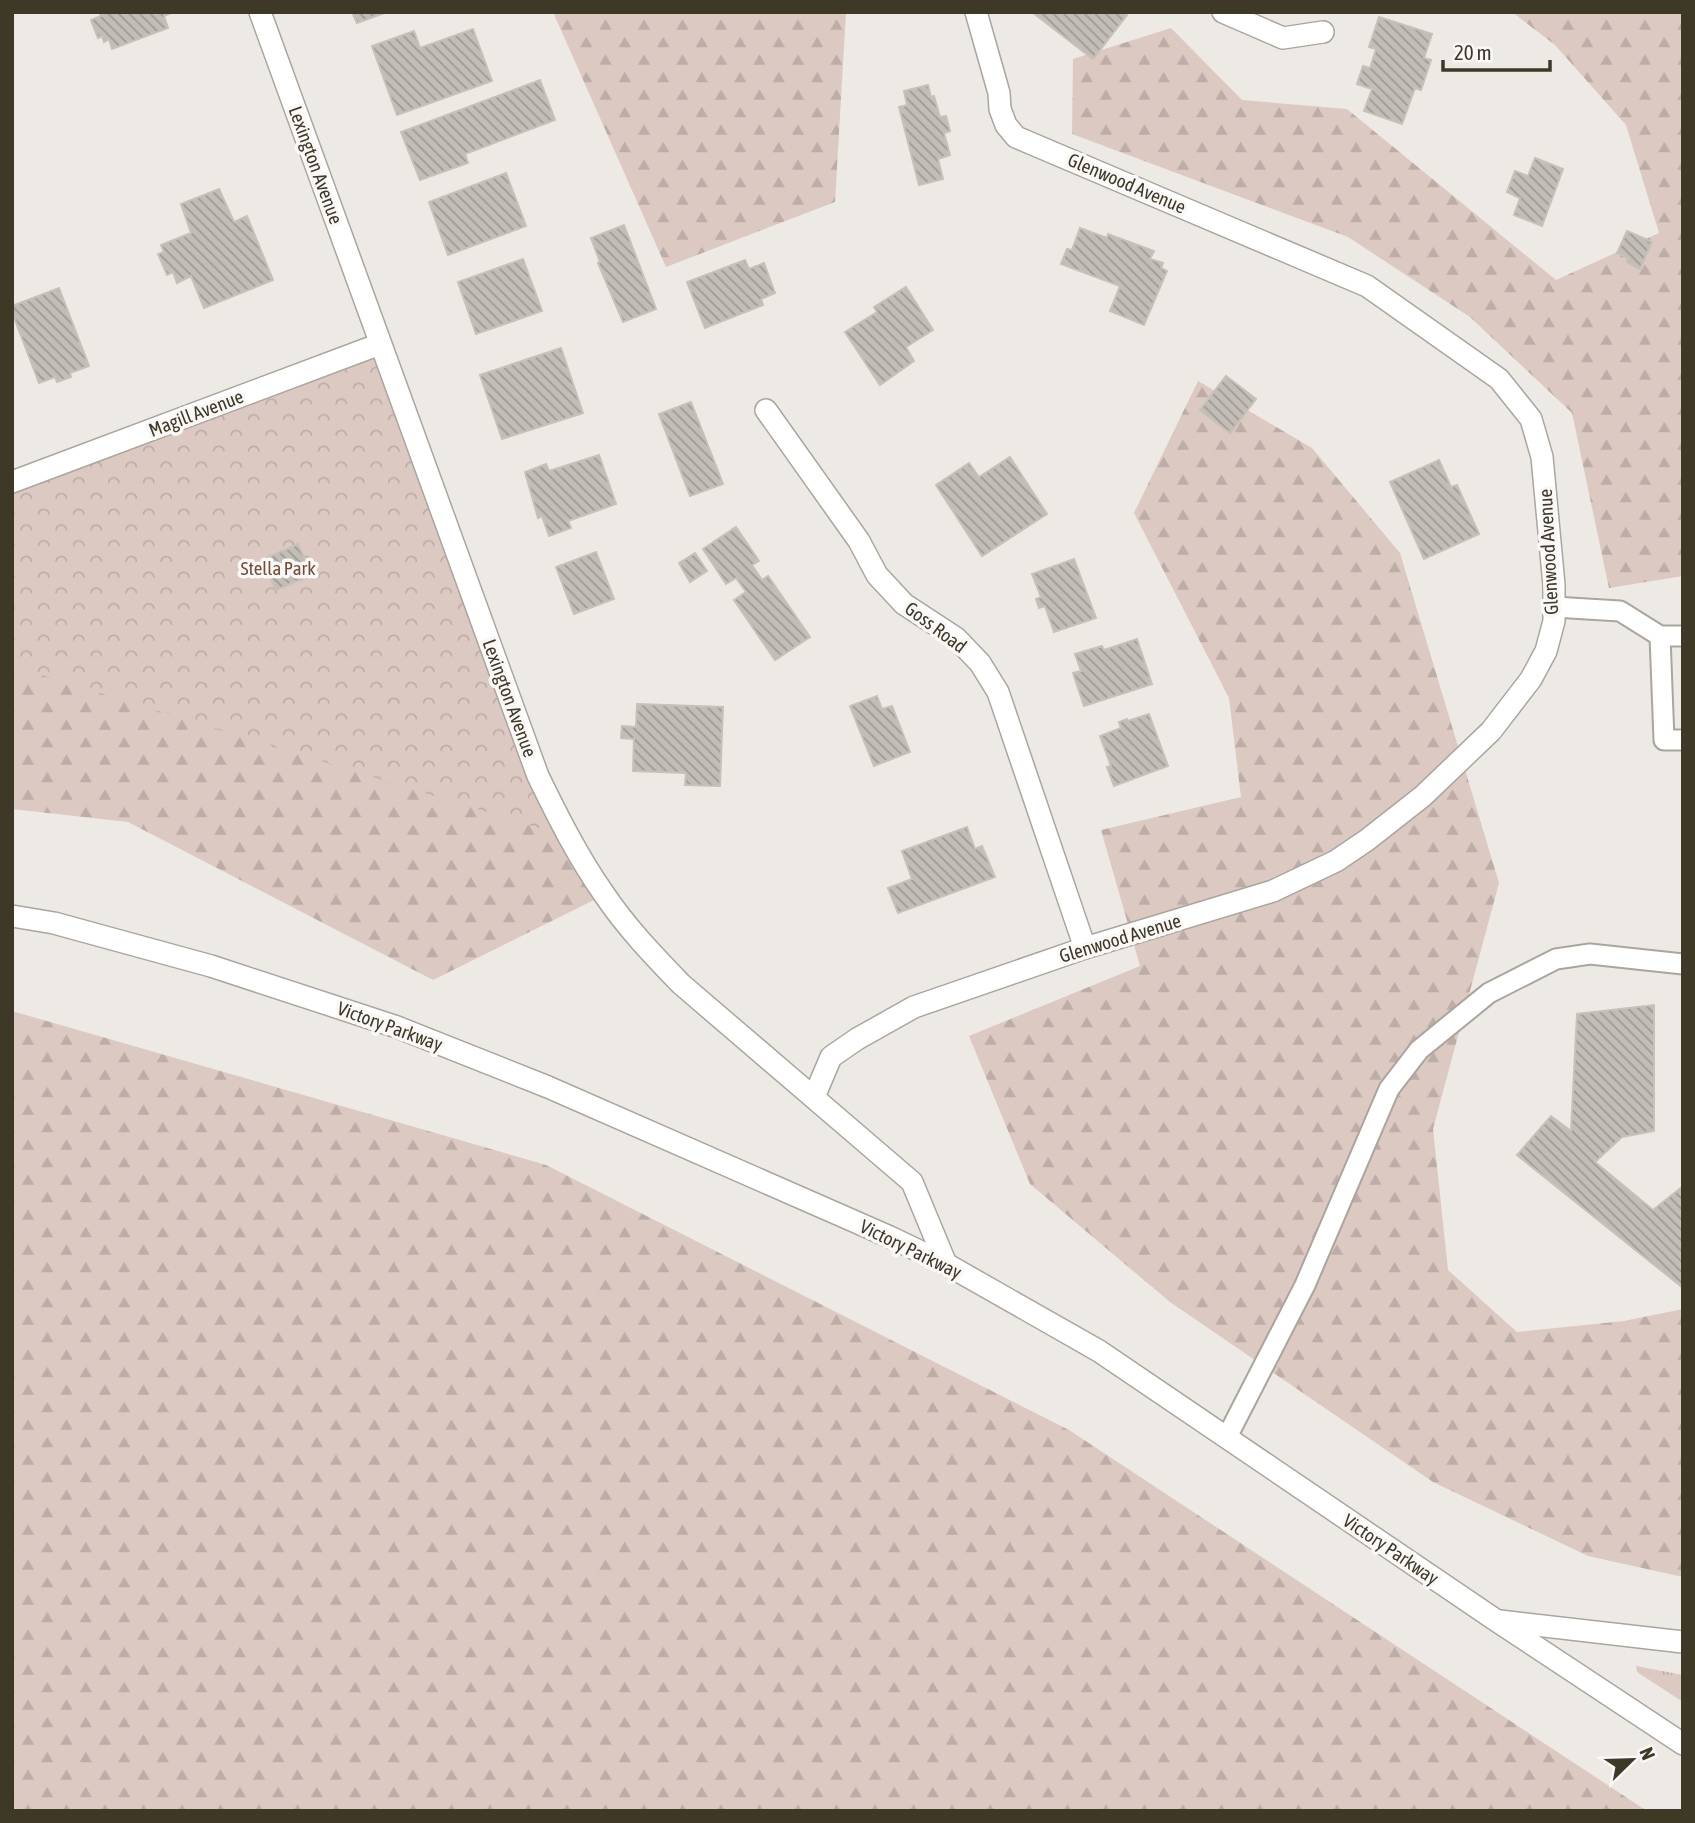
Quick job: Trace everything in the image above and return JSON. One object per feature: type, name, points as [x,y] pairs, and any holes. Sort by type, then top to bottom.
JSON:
[{"type":"street","name":"Lexington Avenue","points":[[260,12],[538,776],[568,837],[604,895],[646,948],[681,984],[912,1182],[946,1264]]},
{"type":"street","name":"Glenwood Avenue","points":[[814,1097],[831,1057],[914,1007],[1085,948],[1273,891],[1336,861],[1423,796],[1491,731],[1531,679],[1546,651],[1554,621],[1554,585],[1542,457],[1531,419],[1499,379],[1367,286],[1016,137],[1006,125],[1000,109],[999,93],[976,12]]},
{"type":"street","points":[[1223,12],[1283,38],[1323,32]]},
{"type":"street","name":"Magill Avenue","points":[[12,482],[380,344]]},
{"type":"street","name":"Goss Road","points":[[766,410],[859,541],[877,575],[904,604],[957,638],[980,663],[998,692],[1085,948]]},
{"type":"street","name":"Victory Parkway","points":[[12,904],[54,923]]},
{"type":"street","name":"Victory Parkway","points":[[12,916],[54,923],[211,966],[397,1027],[548,1087],[946,1264],[1099,1351],[1683,1744]]},
{"type":"street","points":[[1497,1621],[1683,1642]]},
{"type":"lane","points":[[1554,607],[1620,611],[1660,636],[1683,636]]},
{"type":"lane","points":[[1660,636],[1664,740],[1683,740]]},
{"type":"lane","points":[[1227,1437],[1305,1285],[1388,1089],[1419,1050],[1489,993],[1556,959],[1590,954],[1683,964]]},
{"type":"green space","points":[[553,12],[846,12],[835,202],[666,267]]},
{"type":"green space","points":[[1512,12],[1683,12],[1683,576],[1609,588],[1572,413],[1470,317],[1348,237],[1072,134],[1073,59],[1171,28],[1242,100],[1347,109],[1556,280],[1659,233],[1626,125],[1555,45]]},
{"type":"green space","name":"Stella Park","points":[[380,344],[568,837],[12,666],[12,482]]},
{"type":"green space","points":[[1198,381],[1312,448],[1400,553],[1499,883],[1433,1129],[1448,1270],[1517,1332],[1624,1321],[1683,1309],[1683,1577],[1588,1556],[1433,1482],[1170,1302],[1030,1184],[969,1036],[1140,966],[1101,830],[1241,797],[1229,698],[1134,513]]},
{"type":"green space","points":[[12,595],[520,725],[604,895],[433,980],[128,822],[12,809]]},
{"type":"green space","points":[[12,1011],[546,1165],[1069,1430],[1647,1811],[12,1811]]},
{"type":"green space","points":[[1636,1666],[1683,1675],[1683,1702],[1637,1672]]},
{"type":"building","points":[[99,12],[173,12],[164,16],[168,28],[112,49],[109,39],[104,42],[102,36],[98,38],[91,20],[101,16]]},
{"type":"building","points":[[352,12],[387,12],[357,23]]},
{"type":"building","points":[[1032,12],[1124,12],[1127,15],[1093,59]]},
{"type":"building","points":[[1379,17],[1432,34],[1424,58],[1431,60],[1421,90],[1415,88],[1402,124],[1364,111],[1372,89],[1357,84],[1363,66],[1370,68],[1376,49],[1369,47]]},
{"type":"building","points":[[473,29],[492,81],[397,115],[372,46],[414,31],[420,48]]},
{"type":"building","points":[[540,80],[555,120],[465,154],[468,163],[420,180],[401,132]]},
{"type":"building","points":[[928,85],[940,117],[946,116],[950,131],[944,133],[950,155],[938,159],[943,179],[919,185],[899,107],[907,105],[904,91]]},
{"type":"building","points":[[1535,158],[1563,169],[1542,226],[1514,215],[1520,198],[1507,192],[1515,171],[1528,176]]},
{"type":"building","points":[[506,173],[526,226],[448,255],[429,202]]},
{"type":"building","points":[[219,189],[234,222],[247,216],[273,280],[204,308],[191,276],[177,283],[173,272],[167,275],[158,254],[164,252],[161,245],[191,233],[181,204]]},
{"type":"building","points":[[624,225],[656,309],[623,322],[598,263],[600,262],[591,238]]},
{"type":"building","points":[[1080,228],[1107,238],[1108,234],[1154,251],[1150,259],[1163,263],[1161,268],[1167,271],[1144,325],[1110,311],[1120,286],[1061,264],[1067,249],[1072,250]]},
{"type":"building","points":[[1627,231],[1652,242],[1640,269],[1627,262],[1628,258],[1617,253]]},
{"type":"building","points":[[523,259],[542,311],[476,334],[458,282]]},
{"type":"building","points":[[745,260],[749,269],[764,263],[775,293],[761,299],[763,305],[705,328],[687,282]]},
{"type":"building","points":[[906,287],[933,330],[906,347],[914,361],[880,385],[845,332],[877,312],[874,307]]},
{"type":"building","points":[[59,288],[89,366],[70,373],[71,377],[57,382],[55,377],[39,383],[12,306]]},
{"type":"building","points":[[561,348],[583,413],[502,439],[480,375]]},
{"type":"building","points":[[1226,376],[1256,399],[1230,433],[1200,410]]},
{"type":"building","points":[[691,402],[723,484],[690,496],[659,414]]},
{"type":"building","points":[[599,455],[616,504],[568,521],[571,528],[549,536],[542,516],[538,518],[525,472],[546,464],[549,471]]},
{"type":"building","points":[[1010,457],[1047,514],[982,556],[936,485],[969,463],[979,477]]},
{"type":"building","points":[[1439,460],[1451,487],[1457,485],[1479,534],[1424,559],[1390,482]]},
{"type":"building","points":[[736,527],[759,561],[752,565],[762,580],[768,576],[810,637],[775,660],[734,600],[746,592],[736,578],[726,584],[703,549]]},
{"type":"building","points":[[298,544],[312,575],[276,590],[262,560]]},
{"type":"building","points":[[596,552],[614,599],[574,614],[556,567]]},
{"type":"building","points":[[695,553],[707,571],[690,582],[679,563]]},
{"type":"building","points":[[1074,559],[1096,618],[1054,632],[1045,606],[1039,608],[1036,599],[1041,597],[1032,574]]},
{"type":"building","points":[[1137,639],[1152,684],[1084,706],[1073,673],[1081,671],[1075,654],[1102,646],[1104,650]]},
{"type":"building","points":[[877,696],[882,709],[892,706],[910,752],[874,766],[850,706]]},
{"type":"building","points":[[637,704],[723,707],[720,786],[685,785],[686,773],[633,771],[634,739],[621,738],[622,726],[636,727]]},
{"type":"building","points":[[1149,714],[1168,766],[1114,786],[1107,767],[1111,766],[1100,736],[1121,728],[1119,722]]},
{"type":"building","points":[[967,827],[975,849],[982,846],[995,877],[898,913],[888,888],[912,879],[902,851]]},
{"type":"building","points":[[1654,1005],[1654,1131],[1622,1137],[1595,1162],[1653,1210],[1683,1186],[1683,1288],[1517,1155],[1551,1116],[1571,1131],[1577,1014]]}]
